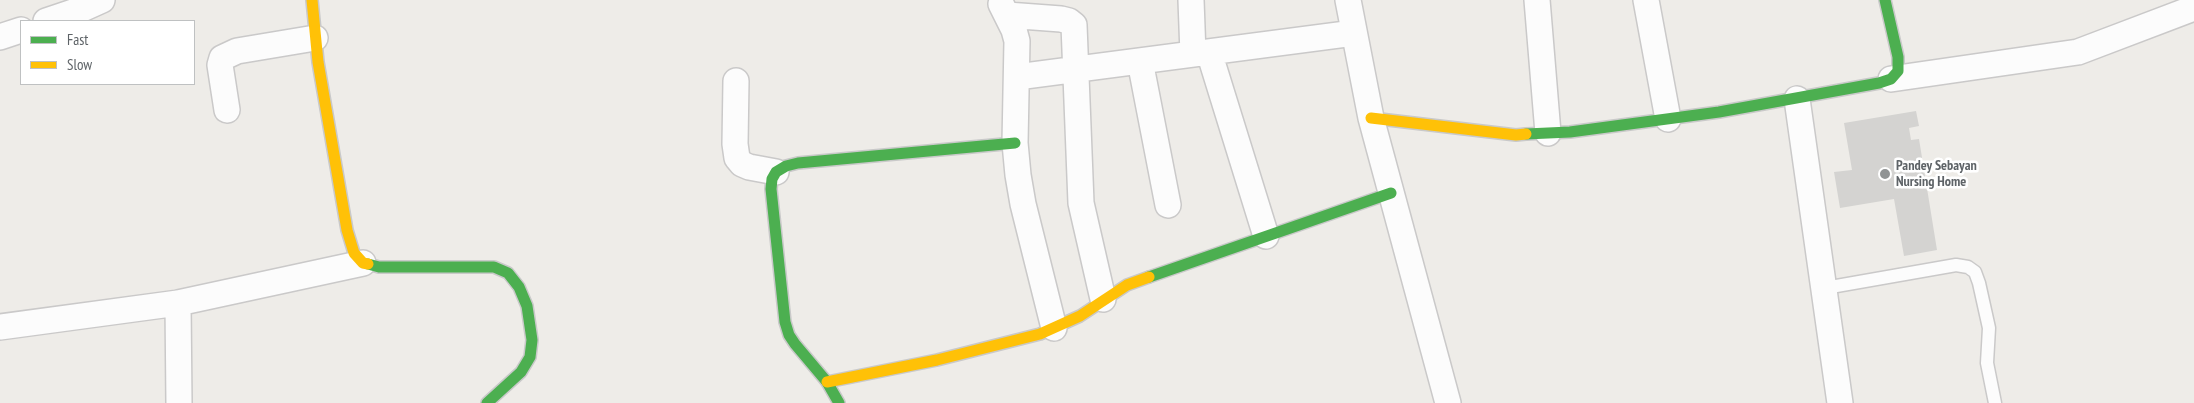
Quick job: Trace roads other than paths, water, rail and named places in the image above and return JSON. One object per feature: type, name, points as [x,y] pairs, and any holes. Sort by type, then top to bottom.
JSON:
[{"type":"street","points":[[49,20],[102,0]]},
{"type":"street","points":[[312,0],[315,38],[347,230],[354,253],[363,263]]},
{"type":"street","points":[[1191,0],[1201,53],[1266,236]]},
{"type":"street","points":[[1348,0],[1371,118],[1448,403]]},
{"type":"street","points":[[1537,0],[1548,133]]},
{"type":"street","points":[[1646,0],[1668,119]]},
{"type":"street","points":[[1885,0],[1898,57],[1898,71],[1892,79]]},
{"type":"street","points":[[1371,118],[1516,135],[1668,119],[1797,99],[1892,79],[2078,52],[2194,8],[2192,0]]},
{"type":"street","points":[[1004,8],[1069,21],[1074,25],[1078,172],[1081,202],[1103,299]]},
{"type":"street","points":[[1004,8],[1014,30],[1016,41],[1016,143],[1023,204],[1054,328]]},
{"type":"street","points":[[0,37],[20,30]]},
{"type":"street","points":[[1017,77],[1354,33]]},
{"type":"street","points":[[227,110],[220,65],[222,58],[237,51],[315,38]]},
{"type":"street","points":[[1140,61],[1168,205]]},
{"type":"street","points":[[736,81],[735,144],[737,158],[742,164],[749,167],[776,172]]},
{"type":"street","points":[[1797,99],[1840,403]]},
{"type":"street","points":[[839,403],[827,382],[795,344],[784,322],[771,189],[772,179],[776,172],[786,166],[798,163],[1016,143]]},
{"type":"street","points":[[827,382],[937,360],[1040,334],[1080,316],[1126,285],[1391,192]]},
{"type":"street","points":[[0,328],[178,303],[363,263],[379,267],[494,267],[508,274],[519,287],[527,306],[532,340],[530,357],[521,372],[487,403]]},
{"type":"street","points":[[178,303],[180,403]]},
{"type":"lane","points":[[1825,288],[1956,265],[1968,266],[1975,272],[1979,283],[1989,328],[1987,363],[1995,403]]},
{"type":"place","name":"Pandey Sebayan Nursing Home","points":[[1885,174]]}]
